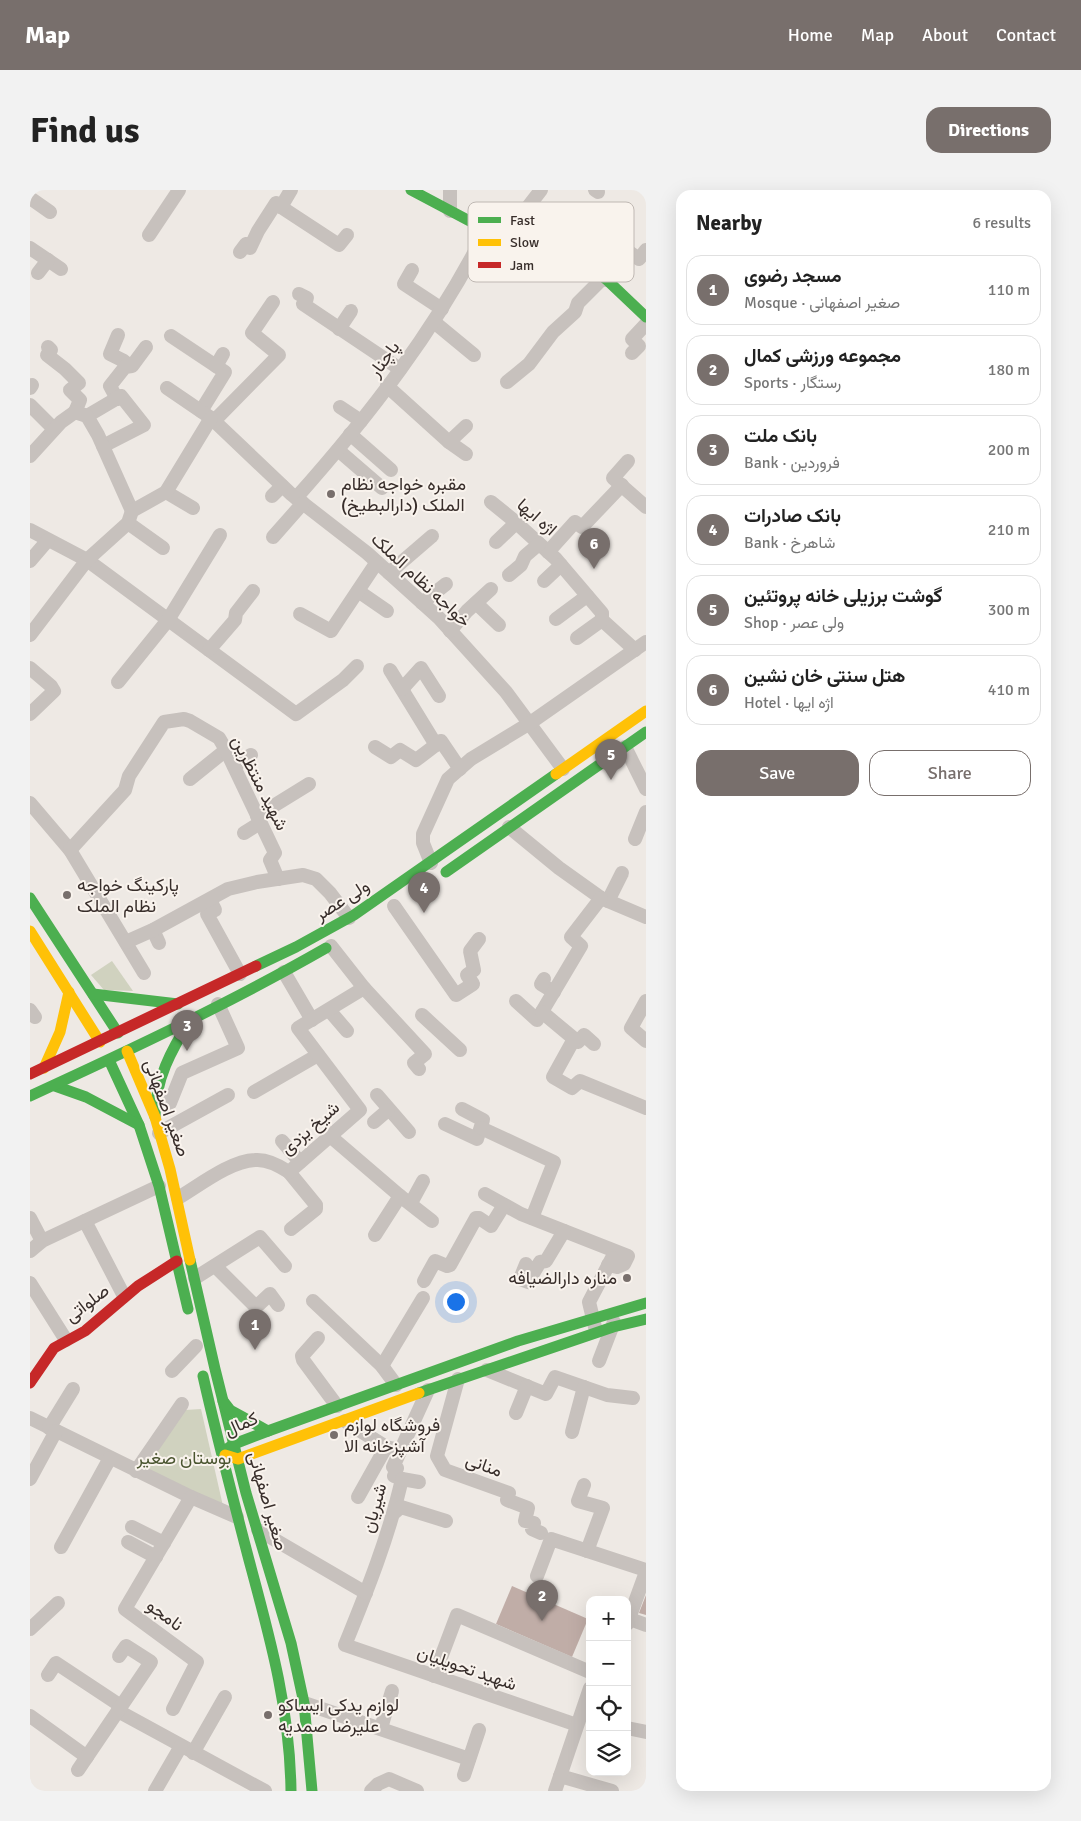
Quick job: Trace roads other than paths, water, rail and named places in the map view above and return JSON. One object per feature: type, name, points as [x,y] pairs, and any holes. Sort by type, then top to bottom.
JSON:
[{"type":"main road","points":[[411,190],[468,220]]},
{"type":"main road","points":[[608,282],[646,317]]},
{"type":"main road","name":"ولی عصر","points":[[30,1074],[296,948],[349,918],[431,863],[646,711]]},
{"type":"main road","points":[[432,880],[646,732]]},
{"type":"main road","points":[[30,898],[118,1033]]},
{"type":"main road","points":[[30,931],[100,1042]]},
{"type":"main road","name":"ولی عصر","points":[[30,1096],[127,1051],[284,972],[337,942]]},
{"type":"main road","points":[[44,1068],[55,1048],[65,1016],[69,992]]},
{"type":"main road","points":[[93,994],[179,1004]]},
{"type":"main road","points":[[155,1117],[154,1101],[163,1068],[176,1041],[191,1018]]},
{"type":"main road","name":"صغیر اصفهانی","points":[[118,1033],[155,1117],[178,1198],[223,1401],[246,1492],[291,1643],[304,1703],[312,1788]]},
{"type":"main road","name":"صغیر اصفهانی","points":[[100,1042],[139,1125],[159,1186],[191,1320]]},
{"type":"main road","points":[[55,1086],[86,1097],[139,1125]]},
{"type":"main road","name":"صلواتی","points":[[30,1383],[54,1348],[85,1331],[124,1296],[177,1261]]},
{"type":"main road","name":"کمال","points":[[221,1454],[234,1444],[396,1384],[518,1341],[617,1310],[646,1303]]},
{"type":"main road","name":"کمال","points":[[221,1454],[238,1459],[458,1379],[597,1332],[646,1319]]},
{"type":"main road","name":"صغیر اصفهانی","points":[[198,1350],[221,1454],[284,1696],[289,1736],[292,1791]]},
{"type":"main road","points":[[223,1401],[230,1410],[268,1431]]},
{"type":"main road","points":[[246,1492],[250,1475],[271,1446]]},
{"type":"street","points":[[149,235],[179,190]]},
{"type":"street","points":[[281,207],[291,190]]},
{"type":"street","points":[[450,190],[450,211]]},
{"type":"street","points":[[532,202],[541,190]]},
{"type":"street","points":[[30,198],[50,212]]},
{"type":"street","points":[[240,252],[246,244],[250,248],[258,231],[276,203],[339,245],[347,235]]},
{"type":"street","points":[[30,248],[61,269]]},
{"type":"street","points":[[634,256],[639,259],[646,250]]},
{"type":"street","points":[[38,273],[48,260]]},
{"type":"street","name":"پاچنار","points":[[273,537],[434,322],[468,265]]},
{"type":"street","points":[[412,270],[404,284],[442,309]]},
{"type":"street","points":[[507,382],[529,364],[553,332],[575,312],[578,302],[601,282]]},
{"type":"street","points":[[299,294],[307,298],[303,304],[400,369]]},
{"type":"street","points":[[209,417],[279,355],[252,333],[273,302]]},
{"type":"street","points":[[339,329],[352,311]]},
{"type":"street","points":[[434,322],[474,355]]},
{"type":"street","points":[[632,353],[639,346],[632,339],[646,324]]},
{"type":"street","points":[[118,335],[110,354],[124,361],[125,367]]},
{"type":"street","points":[[30,635],[87,560],[130,517],[166,492],[209,417],[225,372],[220,360],[171,336]]},
{"type":"street","points":[[48,347],[51,350],[47,356],[65,369],[79,383],[70,390],[80,400],[81,414],[103,446],[130,517],[163,548]]},
{"type":"street","points":[[117,399],[110,386],[125,367],[132,366],[146,347]]},
{"type":"street","points":[[387,386],[449,442],[466,454]]},
{"type":"street","name":"خواجه نظام الملک","points":[[167,388],[209,417],[277,491],[300,500],[377,562],[450,630],[506,692],[563,769]]},
{"type":"street","points":[[33,447],[54,429],[81,414],[122,396],[144,425],[103,446]]},
{"type":"street","points":[[30,404],[54,429]]},
{"type":"street","points":[[340,407],[361,421]]},
{"type":"street","points":[[449,442],[466,426]]},
{"type":"street","points":[[350,434],[391,470]]},
{"type":"street","points":[[338,450],[382,488]]},
{"type":"street","points":[[628,461],[612,478],[646,507]]},
{"type":"street","points":[[509,575],[521,565],[525,556],[543,548],[575,522],[582,527],[622,485]]},
{"type":"street","points":[[166,492],[193,508]]},
{"type":"street","name":"اژه ایها","points":[[431,863],[423,843],[423,834],[448,779],[471,759],[530,723],[641,646],[602,620],[602,613],[561,565],[516,523],[490,502]]},
{"type":"street","points":[[568,510],[585,524]]},
{"type":"street","points":[[496,542],[516,523]]},
{"type":"street","points":[[30,530],[87,560],[296,714],[343,680],[357,666]]},
{"type":"street","points":[[118,682],[168,620],[220,535]]},
{"type":"street","points":[[389,573],[432,536]]},
{"type":"street","points":[[30,561],[48,540]]},
{"type":"street","points":[[300,614],[331,631],[377,562]]},
{"type":"street","points":[[544,581],[561,565]]},
{"type":"street","points":[[422,604],[446,584]]},
{"type":"street","points":[[450,630],[491,589]]},
{"type":"street","points":[[209,650],[235,620],[236,613],[253,591]]},
{"type":"street","points":[[358,591],[387,611]]},
{"type":"street","points":[[556,619],[587,596]]},
{"type":"street","points":[[476,603],[499,625]]},
{"type":"street","points":[[577,638],[602,620]]},
{"type":"street","points":[[30,668],[51,686],[54,691],[30,714]]},
{"type":"street","points":[[402,689],[421,668],[439,696]]},
{"type":"street","points":[[390,670],[436,745]]},
{"type":"street","name":"شهید منتظرین","points":[[70,850],[125,790],[129,776],[164,722],[184,720],[190,721],[219,738],[275,853],[270,860],[278,879]]},
{"type":"street","points":[[375,747],[391,757],[400,750],[416,760],[441,741],[460,769]]},
{"type":"street","points":[[625,747],[646,789]]},
{"type":"street","points":[[190,779],[226,750]]},
{"type":"street","points":[[234,766],[251,755]]},
{"type":"street","points":[[244,833],[258,820],[309,784]]},
{"type":"street","points":[[30,803],[70,850],[144,972]]},
{"type":"street","points":[[635,839],[646,812]]},
{"type":"street","points":[[509,827],[559,868],[605,899],[646,917]]},
{"type":"street","points":[[516,1001],[537,1020],[581,946],[571,937],[605,899],[622,872]]},
{"type":"street","points":[[126,942],[228,889],[303,875],[316,879],[330,893],[349,918]]},
{"type":"street","points":[[210,900],[216,910],[207,914],[240,974]]},
{"type":"street","points":[[395,906],[456,995],[473,984],[467,975],[474,970],[470,951],[479,939]]},
{"type":"street","points":[[152,930],[160,943]]},
{"type":"street","points":[[337,942],[364,988],[425,1054],[414,1063],[418,1069]]},
{"type":"street","points":[[284,972],[312,1020]]},
{"type":"street","points":[[544,979],[542,984],[554,992]]},
{"type":"street","name":"شیخ یزدی","points":[[178,1198],[230,1167],[257,1159],[289,1172],[360,1110],[298,1028],[364,988]]},
{"type":"street","points":[[646,1002],[631,1028],[646,1041]]},
{"type":"street","points":[[154,1101],[170,1103],[182,1073],[238,1048],[218,1004]]},
{"type":"street","points":[[329,1010],[347,1031]]},
{"type":"street","points":[[542,1012],[578,1042],[584,1035],[594,1044]]},
{"type":"street","points":[[409,1037],[424,1017],[460,1050]]},
{"type":"street","points":[[574,1039],[553,1077],[572,1088],[580,1081],[606,1085],[646,1108]]},
{"type":"street","points":[[254,1092],[318,1055]]},
{"type":"street","points":[[360,1110],[379,1092],[388,1110],[409,1132]]},
{"type":"street","points":[[159,1133],[228,1095]]},
{"type":"street","points":[[445,1124],[477,1139],[483,1120],[462,1109]]},
{"type":"street","points":[[374,1122],[388,1110]]},
{"type":"street","points":[[481,1128],[554,1162],[532,1218]]},
{"type":"street","points":[[330,1136],[432,1221]]},
{"type":"street","points":[[282,1141],[300,1162]]},
{"type":"street","points":[[289,1172],[316,1204],[316,1209],[291,1229]]},
{"type":"street","points":[[374,1235],[423,1181]]},
{"type":"street","points":[[30,1251],[42,1241],[159,1186]]},
{"type":"street","points":[[485,1194],[532,1218],[622,1253],[608,1265],[588,1302],[597,1332]]},
{"type":"street","points":[[424,1281],[435,1261],[447,1266],[450,1265],[476,1218],[492,1226],[504,1205]]},
{"type":"street","points":[[30,1218],[42,1241]]},
{"type":"street","points":[[85,1221],[124,1296]]},
{"type":"street","points":[[526,1264],[520,1279],[528,1282],[540,1262],[546,1260],[564,1231]]},
{"type":"street","points":[[195,1278],[260,1237],[284,1266]]},
{"type":"street","points":[[215,1266],[256,1307],[270,1294],[278,1305]]},
{"type":"street","points":[[30,1283],[66,1340]]},
{"type":"street","points":[[382,1366],[423,1298]]},
{"type":"street","points":[[312,1301],[382,1366],[396,1384]]},
{"type":"street","points":[[598,1361],[613,1327],[617,1310]]},
{"type":"street","points":[[318,1338],[302,1356],[302,1360],[337,1406]]},
{"type":"street","points":[[172,1371],[198,1350]]},
{"type":"street","points":[[487,1370],[546,1394],[555,1376],[607,1395],[633,1398]]},
{"type":"street","name":"منانی","points":[[458,1379],[437,1456],[445,1470],[508,1493],[507,1500],[528,1508],[525,1521],[534,1523],[532,1529],[546,1536],[646,1571]]},
{"type":"street","points":[[516,1413],[527,1386]]},
{"type":"street","points":[[572,1432],[584,1387]]},
{"type":"street","points":[[30,1479],[73,1389]]},
{"type":"street","name":"شیریان","points":[[345,1645],[366,1593],[394,1513],[402,1479],[394,1476],[397,1468],[394,1467],[428,1390]]},
{"type":"street","points":[[136,1471],[182,1404]]},
{"type":"street","points":[[30,1418],[136,1471],[237,1516]]},
{"type":"street","points":[[345,1421],[386,1447],[400,1450]]},
{"type":"street","points":[[358,1498],[386,1447]]},
{"type":"street","points":[[61,1547],[110,1458]]},
{"type":"street","points":[[402,1479],[419,1482]]},
{"type":"street","points":[[584,1485],[578,1501],[603,1508],[587,1551]]},
{"type":"street","name":"نامجو","points":[[173,1708],[196,1662],[125,1609],[191,1497]]},
{"type":"street","points":[[394,1513],[401,1507],[446,1521]]},
{"type":"street","points":[[132,1527],[164,1543]]},
{"type":"street","points":[[258,1530],[366,1593]]},
{"type":"street","points":[[537,1576],[546,1536]]},
{"type":"street","points":[[128,1542],[156,1557]]},
{"type":"street","points":[[631,1612],[646,1571]]},
{"type":"street","points":[[32,1623],[58,1603]]},
{"type":"street","points":[[434,1676],[457,1615],[586,1670]]},
{"type":"street","points":[[631,1621],[646,1625]]},
{"type":"street","name":"شهید تحویلیان","points":[[345,1645],[434,1676],[582,1719]]},
{"type":"street","points":[[78,1770],[151,1662],[126,1646],[119,1656]]},
{"type":"street","points":[[48,1675],[56,1663],[120,1709],[187,1749],[266,1791]]},
{"type":"street","points":[[381,1728],[392,1691]]},
{"type":"street","points":[[155,1791],[225,1697]]},
{"type":"street","points":[[304,1703],[470,1759]]},
{"type":"street","points":[[556,1791],[586,1704]]},
{"type":"street","points":[[32,1721],[87,1757]]},
{"type":"street","points":[[631,1729],[646,1732]]},
{"type":"street","points":[[464,1775],[479,1730]]},
{"type":"street","points":[[560,1776],[612,1791]]},
{"type":"street","points":[[371,1791],[378,1784],[389,1779],[417,1791]]},
{"type":"street","points":[[312,1788],[325,1791]]},
{"type":"place","name":"مقبره خواجه نظام الملک (دارالبطیخ)","points":[[331,494]]},
{"type":"place","name":"هتل سنتی خان نشین","points":[[594,569]]},
{"type":"place","name":"گوشت برزیلی خانه پروتئین","points":[[611,780]]},
{"type":"place","name":"پارکینگ خواجه نظام الملک","points":[[67,895]]},
{"type":"place","name":"بانک صادرات","points":[[424,913]]},
{"type":"place","name":"بانک ملت","points":[[187,1051]]},
{"type":"place","name":"مناره دارالضیافه","points":[[627,1278]]},
{"type":"place","name":"مسجد رضوی","points":[[255,1350]]},
{"type":"place","name":"فروشگاه لوازم آشپزخانه الا","points":[[334,1435]]},
{"type":"place","name":"مجموعه ورزشی کمال","points":[[542,1621]]},
{"type":"place","name":"لوازم یدکی ایساکو علیرضا صمدیه","points":[[268,1715]]},
{"type":"park label","name":"بوستان صغیر","points":[[184,1458]]}]
